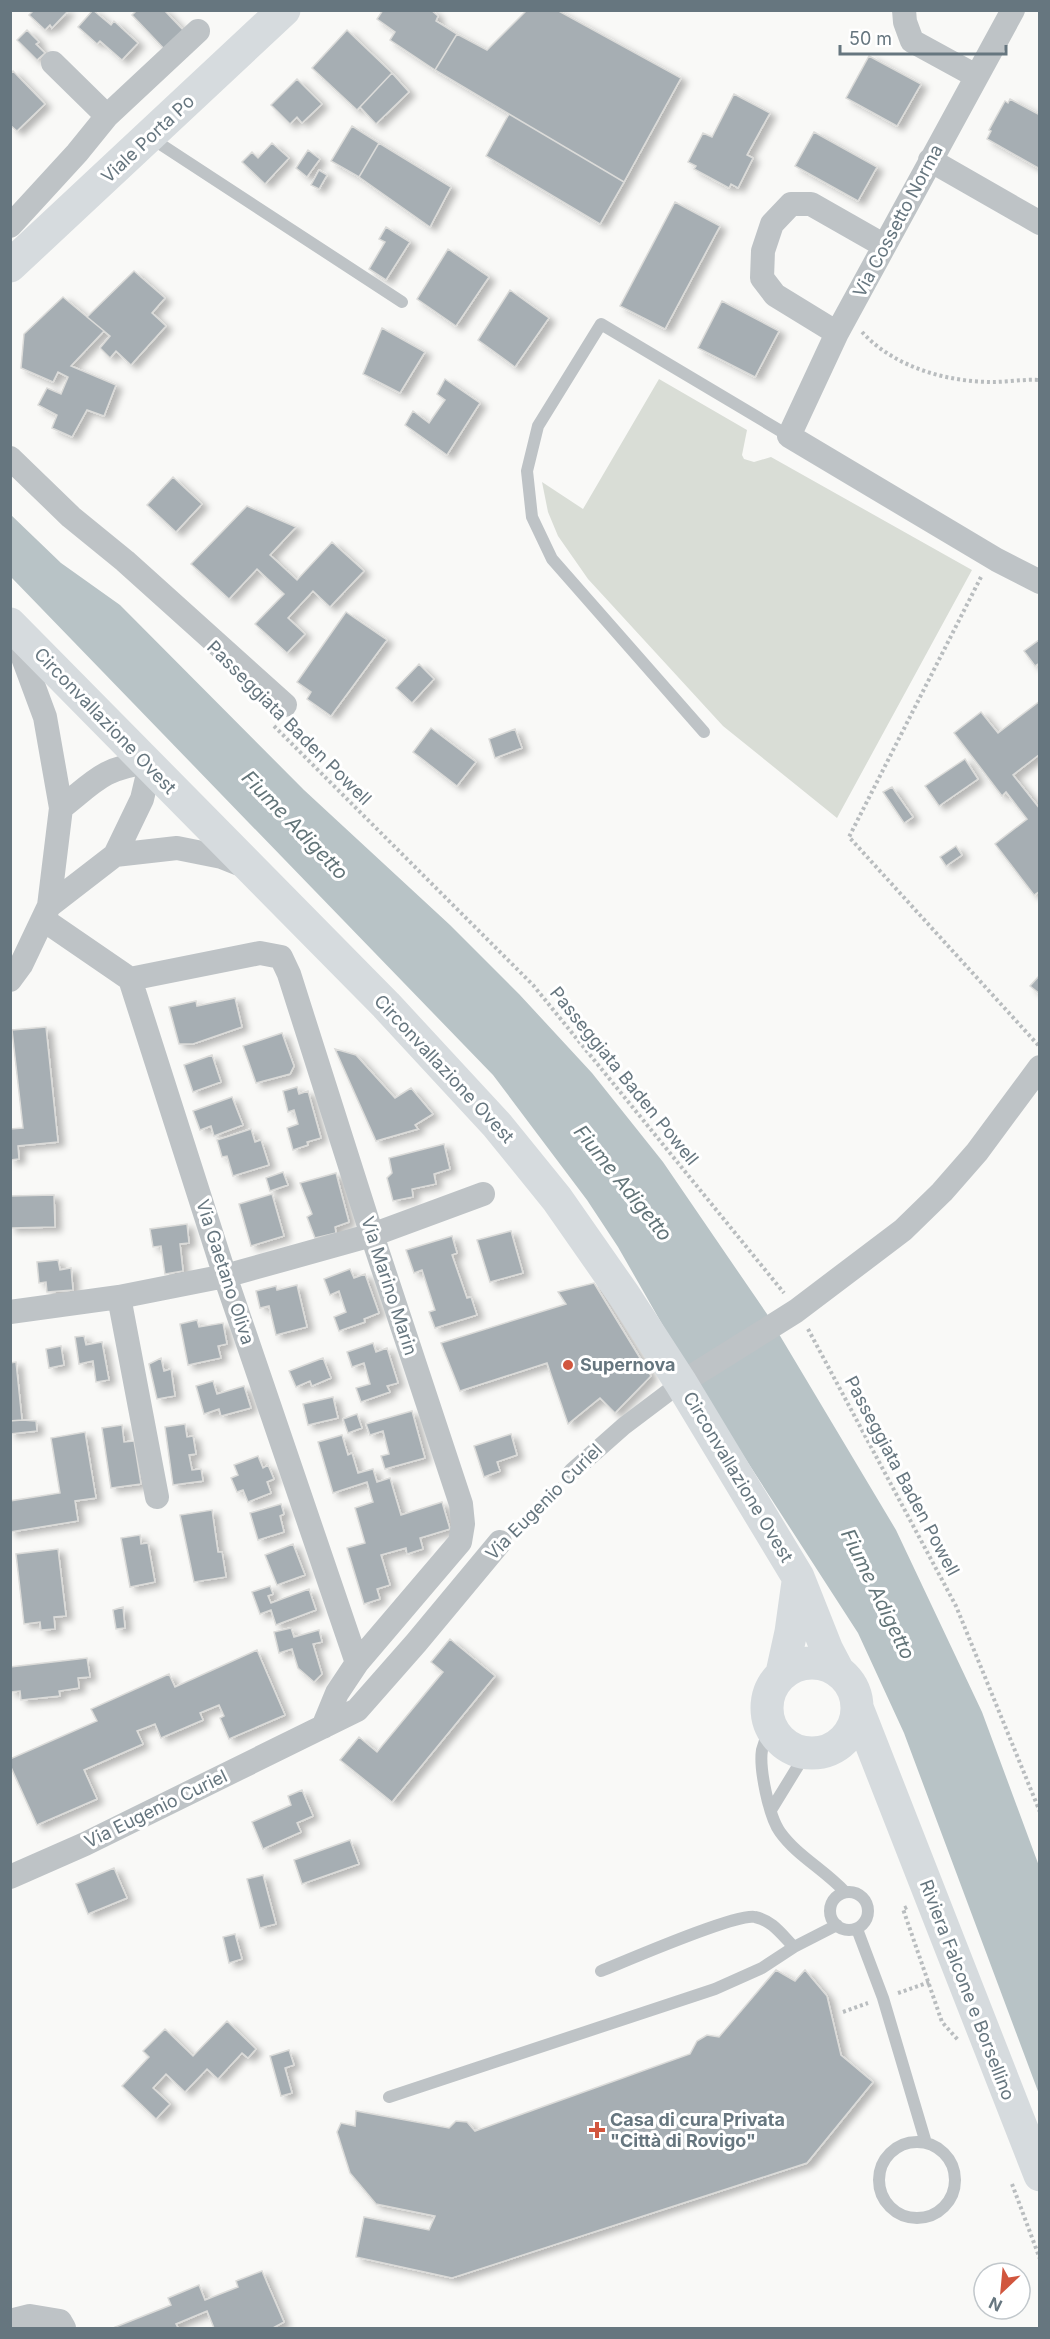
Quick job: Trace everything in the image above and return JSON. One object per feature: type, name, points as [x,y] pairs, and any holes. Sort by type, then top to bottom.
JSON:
[{"type":"main road","name":"Viale Porta Po","points":[[10,266],[284,10]]},
{"type":"main road","name":"Circonvallazione Ovest","points":[[10,625],[386,1005],[497,1125],[557,1199],[686,1381],[798,1577],[827,1650],[838,1671]]},
{"type":"main road","points":[[782,1673],[792,1632],[798,1577]]},
{"type":"main road","points":[[814,1753],[835,1747],[847,1738],[858,1710],[856,1695],[849,1682],[838,1671],[825,1665],[810,1663],[795,1666],[782,1673],[772,1685],[767,1699],[766,1714],[771,1728],[779,1740],[792,1749],[814,1753],[841,1754],[857,1763],[874,1779],[895,1805]]},
{"type":"main road","name":"Riviera Falcone e Borsellino","points":[[858,1710],[863,1728],[1040,2175]]},
{"type":"street","points":[[904,10],[904,22],[912,41],[976,76]]},
{"type":"street","name":"Via Cossetto Norma","points":[[789,436],[883,245],[1013,10]]},
{"type":"street","points":[[10,226],[77,153],[107,116],[198,31]]},
{"type":"street","points":[[53,63],[107,116]]},
{"type":"street","points":[[930,160],[1040,223]]},
{"type":"street","points":[[842,325],[775,295],[762,278],[763,251],[772,224],[791,204],[811,204],[883,245]]},
{"type":"street","points":[[789,436],[997,560],[1040,582]]},
{"type":"street","points":[[10,458],[70,517],[125,561],[275,712]]},
{"type":"street","points":[[10,625],[45,717],[62,808],[47,913],[21,965],[10,980]]},
{"type":"street","points":[[47,913],[115,855],[142,799],[147,778],[146,763],[129,764],[105,772],[62,808]]},
{"type":"street","points":[[115,855],[177,848],[222,857],[250,868]]},
{"type":"street","points":[[47,913],[130,979]]},
{"type":"street","name":"Via Marino Marin","points":[[130,979],[260,953],[281,957],[289,974],[461,1504],[463,1524],[460,1542],[357,1663],[337,1693],[323,1727]]},
{"type":"street","name":"Via Gaetano Oliva","points":[[130,979],[225,1276],[357,1663]]},
{"type":"street","name":"Via Eugenio Curiel","points":[[572,1472],[632,1419],[686,1381],[794,1312],[903,1230],[942,1192],[977,1152],[1040,1067]]},
{"type":"street","points":[[10,1312],[119,1297],[225,1276],[372,1235],[483,1194]]},
{"type":"street","points":[[119,1297],[158,1497]]},
{"type":"street","name":"Via Eugenio Curiel","points":[[10,1877],[85,1844],[357,1710],[500,1542]]},
{"type":"street","points":[[10,2321],[30,2316],[60,2321],[64,2328]]},
{"type":"lane","points":[[150,137],[402,302]]},
{"type":"lane","points":[[704,732],[552,559],[532,517],[529,494],[527,471],[538,426],[601,324],[789,436]]},
{"type":"lane","points":[[771,1728],[765,1737],[762,1752],[763,1776],[778,1831],[845,1892],[862,1897],[868,1908],[866,1920],[857,1929],[844,1929],[837,1925],[831,1917],[831,1904],[845,1892]]},
{"type":"lane","points":[[771,1810],[814,1753]]},
{"type":"lane","points":[[601,1971],[729,1921],[752,1916],[767,1921],[794,1947]]},
{"type":"lane","points":[[389,2097],[715,1989],[762,1968],[794,1947],[837,1925]]},
{"type":"lane","points":[[857,1929],[883,1998],[926,2143]]},
{"type":"lane","points":[[914,2142],[926,2143],[937,2147],[946,2155],[955,2177],[954,2189],[941,2210],[931,2216],[907,2217],[887,2205],[878,2182],[879,2171],[892,2151],[914,2142]]},
{"type":"path","points":[[842,325],[874,346],[930,373],[965,381],[1040,380]]},
{"type":"path","points":[[988,576],[981,578],[849,837],[1040,1047]]},
{"type":"path","name":"Passeggiata Baden Powell","points":[[275,712],[533,985],[787,1296],[956,1606],[1040,1812]]},
{"type":"path","name":"Via Eugenio Curiel","points":[[500,1542],[572,1472]]},
{"type":"shaded area","points":[[659,379],[747,430],[742,455],[744,459],[754,462],[771,457],[972,570],[837,818],[723,726],[588,579],[558,536],[548,512],[542,482],[583,509]]},
{"type":"water","name":"Fiume Adigetto","points":[[10,514],[61,563],[120,605],[304,790],[450,925],[519,994],[592,1073],[663,1162],[767,1314],[896,1530],[982,1712],[1039,1866],[1039,2094],[904,1733],[858,1633],[690,1373],[618,1247],[587,1200],[493,1075],[11,577]]},
{"type":"building","points":[[34,10],[68,11],[52,28],[50,25],[45,30],[29,15]]},
{"type":"building","points":[[93,10],[111,25],[114,21],[138,43],[122,60],[100,41],[97,44],[78,27]]},
{"type":"building","points":[[134,10],[164,10],[187,34],[168,53],[132,15]]},
{"type":"building","points":[[383,10],[431,10],[438,16],[436,21],[457,34],[435,70],[390,40],[395,32],[377,19]]},
{"type":"building","points":[[527,10],[557,10],[681,78],[624,182],[435,70],[457,34],[487,50]]},
{"type":"building","points":[[27,30],[39,42],[36,44],[45,53],[37,60],[17,40]]},
{"type":"building","points":[[347,30],[392,73],[357,110],[312,68]]},
{"type":"building","points":[[869,56],[921,84],[897,126],[846,98]]},
{"type":"building","points":[[13,71],[45,104],[17,131],[10,125],[10,74]]},
{"type":"building","points":[[392,73],[409,92],[376,124],[360,107]]},
{"type":"building","points":[[297,79],[322,104],[302,123],[297,117],[290,124],[271,105]]},
{"type":"building","points":[[734,94],[770,113],[747,155],[753,158],[738,188],[731,184],[729,188],[694,169],[696,166],[688,162],[703,133],[712,137]]},
{"type":"building","points":[[1010,99],[1040,115],[1040,169],[987,139],[991,131],[989,130],[1005,101],[1008,103]]},
{"type":"building","points":[[509,114],[624,182],[600,224],[486,156]]},
{"type":"building","points":[[352,126],[379,143],[359,177],[331,161]]},
{"type":"building","points":[[814,132],[877,167],[858,201],[795,166]]},
{"type":"building","points":[[272,143],[289,158],[265,184],[242,162],[252,152],[258,158]]},
{"type":"building","points":[[379,143],[451,187],[430,227],[359,177]]},
{"type":"building","points":[[308,150],[320,159],[307,177],[296,168]]},
{"type":"building","points":[[319,170],[327,175],[319,189],[311,185]]},
{"type":"building","points":[[675,202],[720,226],[665,329],[620,306]]},
{"type":"building","points":[[386,227],[410,242],[386,280],[369,269],[385,242],[379,239]]},
{"type":"building","points":[[448,249],[489,277],[456,326],[417,299]]},
{"type":"building","points":[[134,271],[165,298],[152,313],[166,326],[131,365],[116,351],[110,358],[100,348],[110,336],[87,317]]},
{"type":"building","points":[[510,290],[549,318],[515,367],[478,340]]},
{"type":"building","points":[[63,297],[104,331],[71,366],[116,385],[104,416],[87,410],[72,437],[52,428],[57,415],[38,405],[47,388],[61,394],[68,377],[58,372],[53,382],[21,368],[24,334]]},
{"type":"building","points":[[722,301],[779,331],[755,377],[698,348]]},
{"type":"building","points":[[382,328],[425,352],[400,393],[363,374]]},
{"type":"building","points":[[445,379],[480,403],[447,455],[405,425],[413,411],[429,423],[445,400],[437,394]]},
{"type":"building","points":[[173,477],[202,504],[176,532],[147,505]]},
{"type":"building","points":[[247,506],[296,527],[270,555],[297,580],[332,542],[364,571],[330,607],[313,591],[288,618],[305,634],[287,653],[255,624],[284,594],[257,569],[229,599],[191,564]]},
{"type":"building","points":[[346,612],[387,640],[331,716],[307,699],[311,692],[297,682]]},
{"type":"building","points":[[1039,640],[1040,663],[1035,666],[1024,651]]},
{"type":"building","points":[[419,664],[434,679],[412,703],[396,688]]},
{"type":"building","points":[[1040,701],[1040,754],[1013,775],[1040,809],[1040,891],[1034,895],[995,844],[1027,819],[1006,792],[1002,796],[954,733],[981,712],[998,733]]},
{"type":"building","points":[[431,728],[476,762],[457,786],[413,752]]},
{"type":"building","points":[[515,729],[522,748],[495,758],[489,739]]},
{"type":"building","points":[[965,759],[978,779],[939,806],[925,786]]},
{"type":"building","points":[[892,787],[913,817],[904,823],[883,792]]},
{"type":"building","points":[[956,846],[962,855],[946,866],[940,857]]},
{"type":"building","points":[[1040,975],[1040,994],[1030,986]]},
{"type":"building","points":[[235,998],[242,1027],[193,1044],[179,1044],[169,1007],[196,1001],[197,1006]]},
{"type":"building","points":[[46,1027],[58,1142],[18,1146],[19,1159],[10,1160],[10,1129],[23,1128],[12,1030]]},
{"type":"building","points":[[282,1033],[294,1066],[290,1074],[256,1083],[243,1046]]},
{"type":"building","points":[[335,1049],[356,1055],[395,1098],[411,1088],[433,1114],[415,1125],[418,1129],[376,1141]]},
{"type":"building","points":[[212,1055],[221,1082],[193,1092],[184,1065]]},
{"type":"building","points":[[297,1087],[299,1094],[308,1091],[321,1138],[307,1142],[308,1145],[293,1150],[287,1128],[298,1124],[294,1110],[288,1112],[283,1091]]},
{"type":"building","points":[[232,1097],[243,1125],[214,1136],[211,1126],[200,1130],[193,1111]]},
{"type":"building","points":[[251,1129],[255,1142],[261,1140],[269,1165],[233,1176],[227,1156],[222,1157],[217,1140]]},
{"type":"building","points":[[444,1144],[450,1169],[434,1174],[436,1184],[412,1189],[413,1197],[393,1201],[387,1178],[392,1173],[389,1158]]},
{"type":"building","points":[[283,1172],[288,1185],[270,1191],[266,1178]]},
{"type":"building","points":[[336,1173],[349,1222],[335,1227],[336,1233],[315,1238],[307,1217],[312,1214],[300,1183]]},
{"type":"building","points":[[272,1194],[284,1236],[251,1246],[239,1204]]},
{"type":"building","points":[[54,1195],[55,1227],[10,1228],[10,1196]]},
{"type":"building","points":[[187,1224],[189,1243],[180,1244],[183,1271],[165,1274],[161,1246],[153,1247],[150,1229]]},
{"type":"building","points":[[511,1231],[523,1273],[490,1282],[477,1240]]},
{"type":"building","points":[[452,1236],[457,1253],[452,1255],[467,1298],[471,1297],[477,1315],[435,1328],[429,1312],[435,1310],[422,1270],[414,1273],[406,1250]]},
{"type":"building","points":[[58,1260],[60,1270],[71,1268],[73,1290],[47,1292],[46,1282],[39,1283],[37,1262]]},
{"type":"building","points":[[350,1269],[354,1278],[365,1274],[379,1313],[364,1319],[365,1322],[339,1331],[334,1317],[346,1312],[339,1291],[330,1295],[324,1279]]},
{"type":"building","points":[[594,1283],[651,1376],[615,1413],[600,1398],[568,1424],[547,1363],[460,1391],[441,1343],[566,1304],[558,1292]]},
{"type":"building","points":[[297,1285],[307,1327],[276,1335],[269,1306],[260,1308],[256,1291],[276,1286],[277,1290]]},
{"type":"building","points":[[197,1320],[199,1327],[223,1323],[227,1344],[218,1346],[221,1358],[188,1365],[180,1324]]},
{"type":"building","points":[[84,1336],[86,1345],[102,1342],[109,1380],[96,1382],[93,1361],[79,1364],[75,1337]]},
{"type":"building","points":[[373,1343],[376,1352],[387,1348],[398,1383],[387,1386],[390,1392],[361,1402],[356,1388],[370,1384],[364,1363],[352,1367],[347,1352]]},
{"type":"building","points":[[61,1346],[64,1365],[49,1368],[46,1349]]},
{"type":"building","points":[[161,1358],[164,1371],[171,1369],[175,1396],[157,1399],[149,1364]]},
{"type":"building","points":[[323,1358],[331,1378],[312,1386],[310,1381],[296,1387],[289,1371]]},
{"type":"building","points":[[16,1362],[22,1420],[10,1421],[10,1363]]},
{"type":"building","points":[[213,1381],[217,1394],[244,1386],[251,1408],[221,1416],[219,1409],[204,1414],[196,1386]]},
{"type":"building","points":[[333,1397],[338,1418],[308,1425],[303,1404]]},
{"type":"building","points":[[412,1411],[425,1458],[385,1469],[381,1456],[389,1454],[383,1431],[370,1435],[366,1424]]},
{"type":"building","points":[[357,1414],[362,1428],[348,1433],[343,1419]]},
{"type":"building","points":[[10,1421],[36,1421],[37,1431],[10,1434]]},
{"type":"building","points":[[185,1424],[187,1437],[193,1436],[196,1454],[189,1455],[192,1470],[201,1469],[203,1481],[173,1485],[165,1427]]},
{"type":"building","points":[[122,1425],[124,1442],[134,1441],[141,1484],[111,1488],[102,1428]]},
{"type":"building","points":[[85,1432],[96,1498],[75,1501],[78,1521],[10,1532],[10,1501],[60,1493],[51,1438]]},
{"type":"building","points":[[511,1434],[517,1455],[497,1462],[500,1471],[484,1477],[474,1446]]},
{"type":"building","points":[[342,1435],[348,1455],[352,1453],[358,1473],[373,1469],[377,1482],[390,1478],[401,1515],[442,1502],[450,1529],[420,1538],[423,1549],[407,1554],[406,1548],[381,1555],[390,1585],[377,1589],[380,1599],[364,1604],[347,1548],[365,1543],[355,1508],[373,1502],[367,1482],[333,1493],[318,1442]]},
{"type":"building","points":[[258,1456],[263,1468],[268,1465],[274,1479],[267,1482],[271,1493],[248,1502],[243,1490],[237,1492],[231,1478],[238,1475],[234,1465]]},
{"type":"building","points":[[281,1504],[284,1514],[280,1516],[284,1532],[258,1540],[250,1513]]},
{"type":"building","points":[[212,1510],[218,1552],[222,1552],[226,1577],[194,1582],[180,1515]]},
{"type":"building","points":[[140,1535],[141,1544],[148,1543],[155,1582],[130,1587],[121,1538]]},
{"type":"building","points":[[293,1544],[305,1575],[277,1585],[265,1555]]},
{"type":"building","points":[[58,1549],[66,1616],[54,1617],[55,1629],[41,1630],[40,1622],[24,1624],[16,1554]]},
{"type":"building","points":[[270,1586],[273,1594],[268,1596],[271,1603],[309,1589],[316,1610],[276,1625],[271,1610],[260,1614],[252,1592]]},
{"type":"building","points":[[123,1607],[125,1628],[116,1629],[113,1610]]},
{"type":"building","points":[[291,1628],[294,1637],[319,1630],[322,1642],[313,1644],[322,1674],[314,1682],[298,1668],[292,1649],[279,1653],[274,1632]]},
{"type":"building","points":[[450,1639],[495,1676],[392,1802],[340,1760],[359,1737],[377,1752],[443,1672],[431,1662]]},
{"type":"building","points":[[257,1650],[285,1715],[229,1739],[220,1718],[224,1716],[219,1705],[200,1713],[203,1720],[161,1738],[155,1724],[137,1731],[143,1744],[84,1770],[97,1799],[37,1825],[10,1765],[10,1759],[97,1721],[91,1709],[169,1674],[175,1687]]},
{"type":"building","points":[[87,1658],[90,1677],[78,1678],[79,1688],[59,1691],[60,1696],[21,1700],[20,1691],[10,1692],[10,1667]]},
{"type":"building","points":[[302,1790],[313,1816],[297,1823],[301,1832],[263,1849],[252,1822],[291,1805],[288,1796]]},
{"type":"building","points":[[350,1840],[359,1864],[302,1884],[294,1860]]},
{"type":"building","points":[[114,1868],[127,1898],[88,1914],[76,1884]]},
{"type":"building","points":[[263,1875],[276,1924],[260,1928],[247,1879]]},
{"type":"building","points":[[235,1934],[242,1959],[229,1963],[223,1937]]},
{"type":"building","points":[[776,1970],[795,1981],[805,1970],[827,1996],[841,2055],[873,2082],[807,2163],[452,2278],[356,2257],[364,2217],[429,2230],[435,2216],[376,2204],[350,2173],[337,2132],[341,2123],[355,2126],[356,2111],[449,2128],[456,2121],[467,2122],[475,2131],[690,2054],[697,2041],[707,2035],[719,2037]]},
{"type":"building","points":[[227,2021],[256,2049],[248,2058],[242,2053],[218,2079],[207,2069],[185,2092],[166,2074],[153,2088],[170,2104],[156,2119],[122,2086],[149,2057],[143,2051],[165,2029],[193,2056]]},
{"type":"building","points":[[289,2050],[294,2065],[285,2068],[292,2093],[281,2096],[270,2056]]},
{"type":"building","points":[[262,2271],[284,2322],[273,2328],[214,2328],[207,2311],[176,2324],[178,2328],[113,2328],[171,2305],[168,2298],[199,2285],[205,2300],[238,2287],[236,2281]]},
{"type":"place","name":"Supernova","points":[[568,1365]]},
{"type":"place","name":"Casa di cura Privata \"Città di Rovigo\"","points":[[597,2130]]}]
